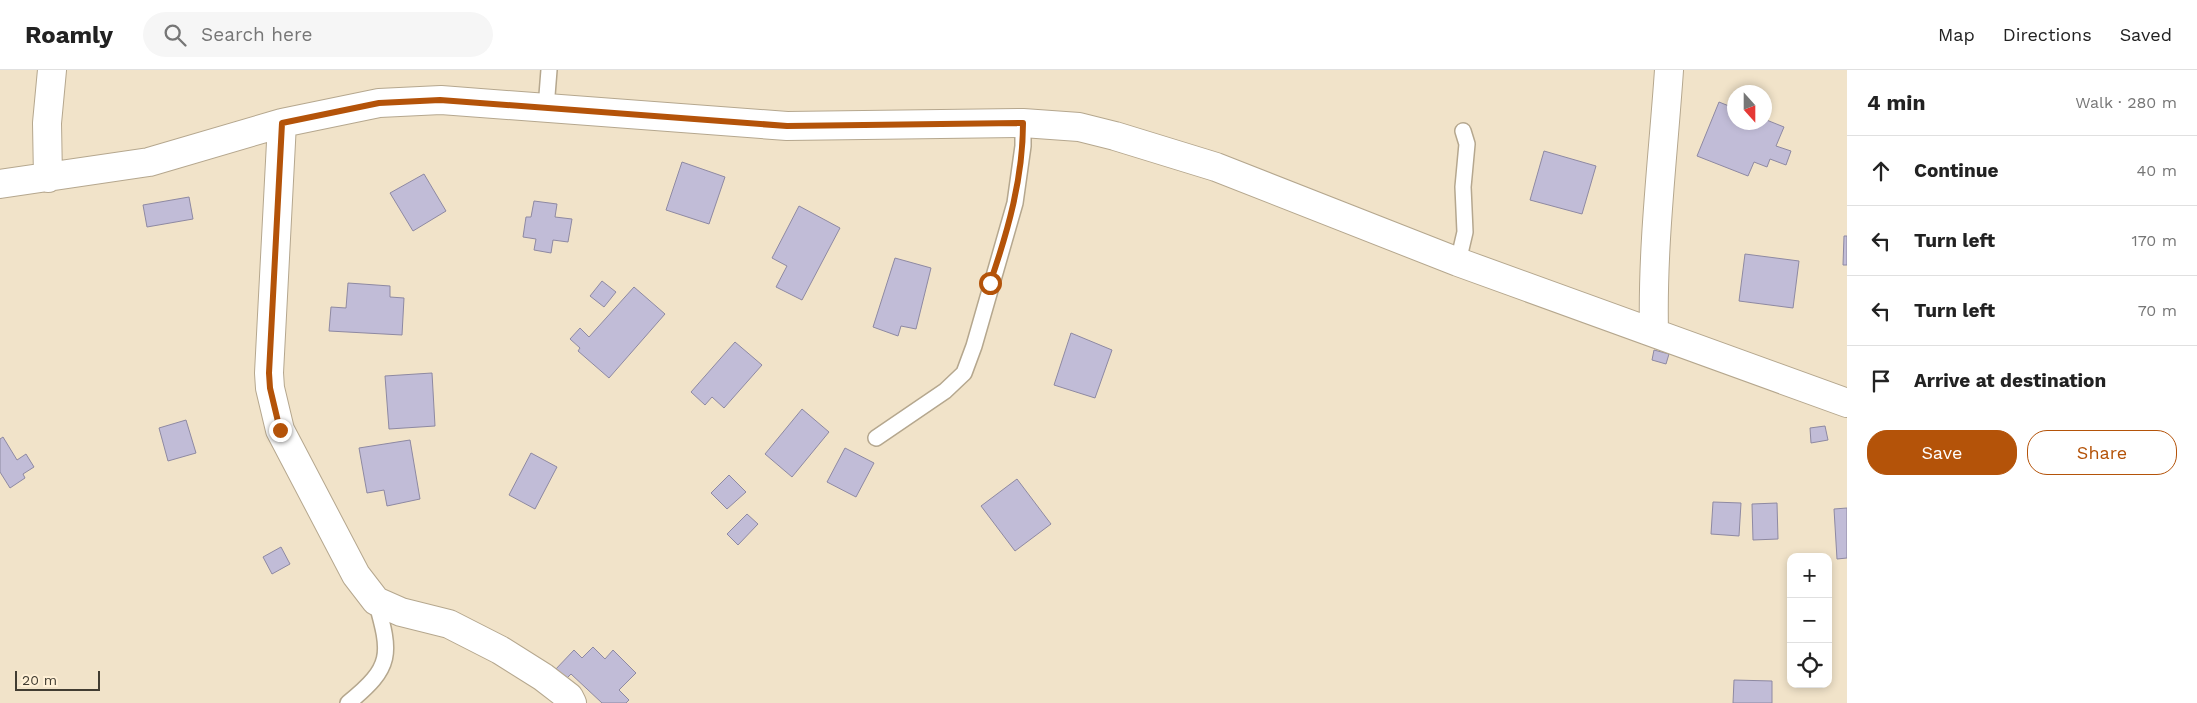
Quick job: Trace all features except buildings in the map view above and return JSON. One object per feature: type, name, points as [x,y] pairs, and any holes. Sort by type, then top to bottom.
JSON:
[{"type":"street","points":[[48,178],[47,123],[52,70]]},
{"type":"street","points":[[1654,332],[1656,212],[1664,142],[1669,70]]},
{"type":"street","points":[[0,184],[149,162],[282,123],[379,103],[440,100],[787,126],[1023,123],[1079,127],[1116,136],[1216,167],[1458,262],[1847,402]]},
{"type":"street","points":[[282,123],[269,373],[270,388],[280,430],[356,575],[376,601],[401,612],[448,624],[500,650],[543,677],[569,697],[572,703]]},
{"type":"lane","points":[[546,108],[549,70]]},
{"type":"lane","points":[[876,438],[944,390],[964,373],[974,346],[1015,203],[1023,146],[1023,123]]},
{"type":"lane","points":[[1458,262],[1464,232],[1463,187],[1467,144],[1463,131]]},
{"type":"lane","points":[[348,703],[371,684],[379,673],[385,657],[386,636],[376,601]]},
{"type":"route","points":[[280,430],[270,388],[269,373],[282,123],[379,103],[440,100],[787,126],[1023,123],[1023,146],[1015,203],[1000,257],[990,283]]}]
